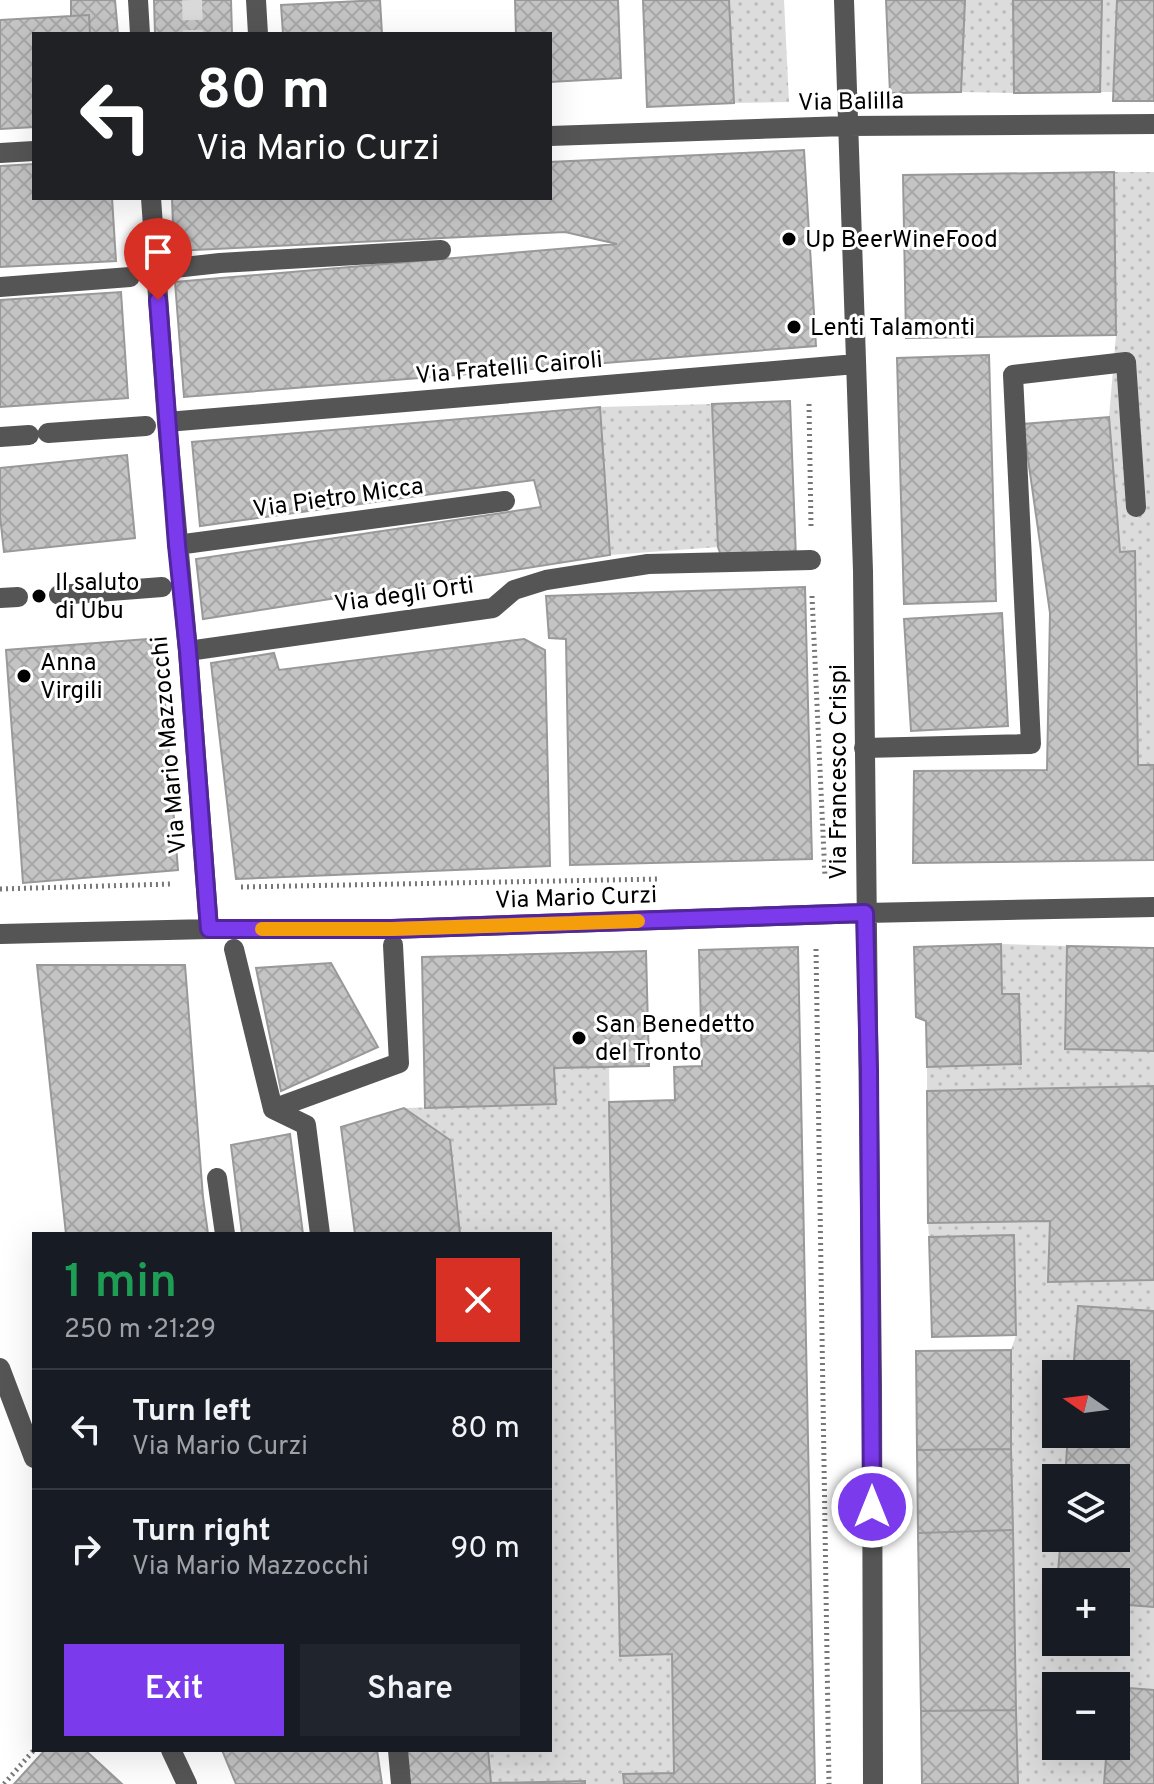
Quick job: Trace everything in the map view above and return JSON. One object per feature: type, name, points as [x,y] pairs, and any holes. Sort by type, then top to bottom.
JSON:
[{"type":"street","points":[[138,0],[140,32]]},
{"type":"street","points":[[256,0],[258,32]]},
{"type":"street","name":"Via Francesco Crispi","points":[[844,0],[863,571],[873,1784]]},
{"type":"street","name":"Via Balilla","points":[[552,136],[847,126],[1154,124]]},
{"type":"street","points":[[0,153],[32,151]]},
{"type":"street","name":"Via Mario Mazzocchi","points":[[151,200],[209,929]]},
{"type":"street","points":[[156,270],[220,263],[441,250]]},
{"type":"street","points":[[0,287],[130,277]]},
{"type":"street","points":[[864,748],[1031,744],[1013,375],[1126,362],[1136,507]]},
{"type":"street","name":"Via Fratelli Cairoli","points":[[167,422],[856,364]]},
{"type":"street","points":[[0,437],[146,426]]},
{"type":"street","name":"Via Pietro Micca","points":[[177,545],[505,501]]},
{"type":"street","name":"Via degli Orti","points":[[188,651],[493,608],[514,590],[546,580],[648,564],[811,560]]},
{"type":"street","points":[[59,595],[162,587]]},
{"type":"street","name":"Via Mario Curzi","points":[[0,934],[392,929],[1154,907]]},
{"type":"street","points":[[273,1109],[399,1063],[393,945]]},
{"type":"street","points":[[234,949],[273,1109]]},
{"type":"street","points":[[273,1109],[306,1125],[320,1232]]},
{"type":"street","points":[[217,1178],[225,1232]]},
{"type":"street","points":[[0,1368],[32,1453]]},
{"type":"street","points":[[172,1752],[187,1784]]},
{"type":"street","points":[[398,1752],[401,1784]]},
{"type":"path","points":[[809,391],[811,560],[825,877],[816,877]]},
{"type":"path","points":[[240,887],[661,879]]},
{"type":"path","points":[[0,889],[184,884]]},
{"type":"path","points":[[816,941],[829,1784]]},
{"type":"path","points":[[4,1784],[32,1752]]},
{"type":"shaded area","points":[[729,0],[784,0],[789,102],[734,103]]},
{"type":"shaded area","points":[[965,0],[1013,0],[1014,93],[961,92]]},
{"type":"shaded area","points":[[1102,0],[1117,0],[1114,92],[1100,92]]},
{"type":"shaded area","points":[[1114,172],[1154,172],[1154,765],[1138,765],[1135,552],[1120,552],[1109,417],[1116,335]]},
{"type":"shaded area","points":[[712,404],[718,547],[610,555],[600,407]]},
{"type":"shaded area","points":[[1001,944],[1067,946],[1065,1049],[1154,1051],[1154,1086],[927,1091],[927,1067],[1020,1064],[1019,995],[1002,994]]},
{"type":"shaded area","points":[[609,1067],[620,1655],[672,1654],[674,1773],[624,1774],[624,1784],[585,1784],[584,1781],[491,1783],[488,1752],[552,1752],[552,1232],[460,1232],[450,1140],[404,1108],[555,1104],[554,1068]]},
{"type":"shaded area","points":[[1050,1221],[1154,1280],[1154,1311],[1078,1306],[1074,1360],[1042,1360],[1042,1448],[1067,1448],[1066,1464],[1042,1464],[1042,1552],[1059,1552],[1058,1568],[1042,1568],[1042,1656],[1130,1656],[1130,1605],[1154,1607],[1154,1690],[1130,1687],[1130,1672],[1042,1672],[1042,1760],[1106,1760],[1104,1784],[1018,1784],[1011,1449],[1011,1350],[1016,1335],[1014,1235],[929,1237],[928,1223]]},
{"type":"building","points":[[71,0],[115,0],[118,32],[90,32],[89,15],[71,16]]},
{"type":"building","points":[[154,0],[231,0],[232,32],[155,32]]},
{"type":"building","points":[[380,0],[382,32],[283,32],[281,5]]},
{"type":"building","points":[[515,0],[618,0],[621,78],[552,82],[552,32],[516,32]]},
{"type":"building","points":[[643,0],[729,0],[734,103],[647,107]]},
{"type":"building","points":[[886,0],[965,0],[961,92],[890,93]]},
{"type":"building","points":[[1013,0],[1102,0],[1100,92],[1014,93]]},
{"type":"building","points":[[1117,0],[1154,0],[1154,101],[1113,101]]},
{"type":"building","points":[[89,15],[90,32],[32,32],[32,127],[0,129],[0,20]]},
{"type":"building","points":[[804,150],[816,346],[184,397],[175,282],[617,244],[565,232],[174,251],[172,200],[552,200],[552,162]]},
{"type":"building","points":[[32,164],[32,200],[112,200],[116,261],[0,267],[0,166]]},
{"type":"building","points":[[1114,172],[1116,335],[906,338],[903,175]]},
{"type":"building","points":[[121,292],[128,398],[0,407],[0,300]]},
{"type":"building","points":[[989,355],[996,601],[904,604],[897,358]]},
{"type":"building","points":[[790,401],[796,558],[723,561],[718,547],[712,404]]},
{"type":"building","points":[[600,407],[610,555],[203,619],[196,559],[541,507],[534,480],[200,526],[192,442]]},
{"type":"building","points":[[1109,417],[1120,552],[1135,551],[1138,765],[1154,765],[1154,860],[913,863],[914,771],[1047,770],[1050,613],[1023,424]]},
{"type":"building","points":[[127,455],[135,538],[4,552],[0,468]]},
{"type":"building","points":[[805,587],[812,859],[570,865],[566,639],[549,638],[546,596]]},
{"type":"building","points":[[1002,613],[1008,726],[911,731],[904,619]]},
{"type":"building","points":[[160,638],[178,870],[23,883],[6,650]]},
{"type":"building","points":[[524,639],[545,650],[550,866],[236,879],[211,663],[274,653],[279,670]]},
{"type":"building","points":[[1001,944],[1002,994],[1019,994],[1021,1064],[927,1067],[926,1021],[916,1017],[914,947]]},
{"type":"building","points":[[1067,946],[1154,948],[1154,1051],[1065,1049]]},
{"type":"building","points":[[798,947],[815,1784],[624,1784],[623,1774],[674,1773],[672,1654],[620,1656],[609,1102],[675,1100],[674,1067],[702,1066],[699,950]]},
{"type":"building","points":[[646,951],[649,1066],[554,1068],[556,1104],[425,1108],[422,957]]},
{"type":"building","points":[[331,963],[378,1047],[281,1091],[256,968]]},
{"type":"building","points":[[37,965],[185,965],[208,1232],[66,1232]]},
{"type":"building","points":[[1154,1086],[1154,1280],[1048,1282],[1050,1221],[928,1223],[927,1091]]},
{"type":"building","points":[[404,1108],[450,1140],[460,1232],[355,1232],[341,1127]]},
{"type":"building","points":[[290,1134],[303,1232],[242,1232],[231,1145]]},
{"type":"building","points":[[1014,1235],[1016,1335],[932,1337],[929,1237]]},
{"type":"building","points":[[1078,1306],[1154,1311],[1154,1607],[1130,1605],[1130,1568],[1058,1568],[1060,1552],[1130,1552],[1130,1464],[1066,1464],[1067,1448],[1130,1448],[1130,1360],[1074,1360]]},
{"type":"building","points":[[1011,1350],[1011,1449],[917,1450],[916,1351]]},
{"type":"building","points":[[1011,1449],[1013,1530],[918,1533],[917,1450]]},
{"type":"building","points":[[1013,1530],[1016,1710],[921,1711],[918,1533]]},
{"type":"building","points":[[1130,1688],[1154,1690],[1154,1784],[1104,1784],[1106,1760],[1130,1760]]},
{"type":"building","points":[[1016,1710],[1018,1784],[922,1784],[921,1711]]},
{"type":"building","points":[[43,1752],[87,1752],[122,1784],[14,1784]]},
{"type":"building","points":[[223,1752],[377,1752],[382,1784],[236,1784]]},
{"type":"building","points":[[406,1752],[488,1752],[491,1783],[585,1781],[585,1784],[410,1784]]},
{"type":"tunnel","points":[[192,0],[193,32]]},
{"type":"slow traffic","points":[[262,929],[392,929],[638,921]]},
{"type":"place","name":"Up BeerWineFood","points":[[789,239]]},
{"type":"place","name":"Lenti Talamonti","points":[[794,327]]},
{"type":"place","name":"Il saluto di Ubu","points":[[39,596]]},
{"type":"place","name":"Anna Virgili","points":[[24,676]]},
{"type":"place","name":"San Benedetto del Tronto","points":[[579,1038]]},
{"type":"route","points":[[158,300],[209,929],[392,929],[865,913],[872,1507]]}]
